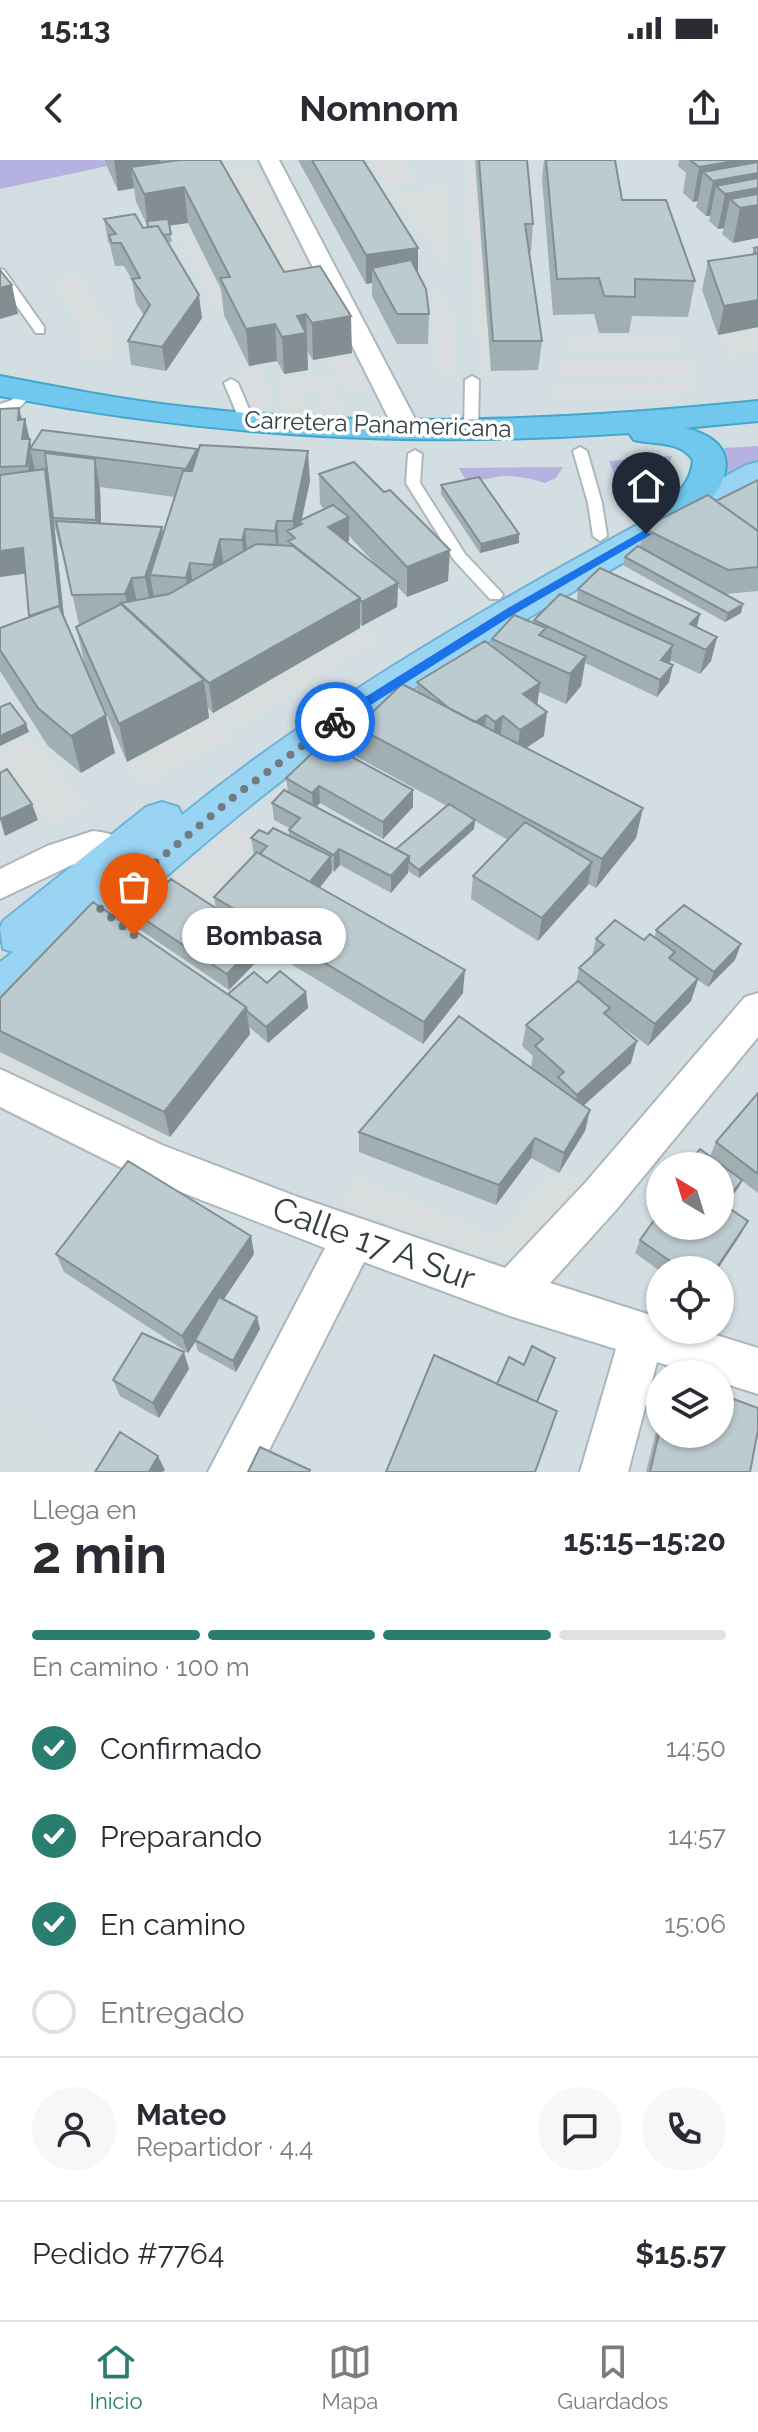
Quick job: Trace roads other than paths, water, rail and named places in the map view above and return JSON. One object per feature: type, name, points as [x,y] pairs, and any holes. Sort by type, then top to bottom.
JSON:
[{"type":"highway","name":"Carretera Panamericana","points":[[7,399],[184,440],[410,442],[580,451],[758,436]]},
{"type":"highway","name":"Carretera Panamericana","points":[[7,399],[108,406],[410,442],[471,429],[647,422],[758,411]]},
{"type":"highway","points":[[697,443],[719,429],[758,421]]},
{"type":"highway","points":[[552,427],[596,432],[669,433],[697,443],[709,458],[708,474],[702,487],[672,520]]},
{"type":"main road","points":[[0,991],[105,913],[132,863],[279,730],[370,670],[674,492],[690,472],[697,443]]},
{"type":"main road","points":[[0,952],[236,795],[323,729],[512,610],[758,472]]},
{"type":"street","points":[[269,160],[401,417],[410,442]]},
{"type":"street","points":[[0,885],[60,855],[94,844],[132,863]]},
{"type":"street","points":[[510,1294],[601,1196],[758,1009]]},
{"type":"street","name":"Calle 17 A Sur","points":[[0,1087],[144,1158],[354,1237],[510,1294],[758,1371]]},
{"type":"street","points":[[232,1472],[354,1237]]},
{"type":"street","points":[[604,1472],[642,1335]]},
{"type":"lane","points":[[0,273],[40,330]]},
{"type":"lane","points":[[0,290],[15,294]]},
{"type":"lane","points":[[471,429],[472,380]]},
{"type":"lane","points":[[231,383],[247,421]]},
{"type":"lane","points":[[410,442],[413,483],[459,557],[495,595]]},
{"type":"lane","points":[[580,451],[595,503],[600,536]]},
{"type":"place","name":"Bombasa","points":[[134,935]]}]
